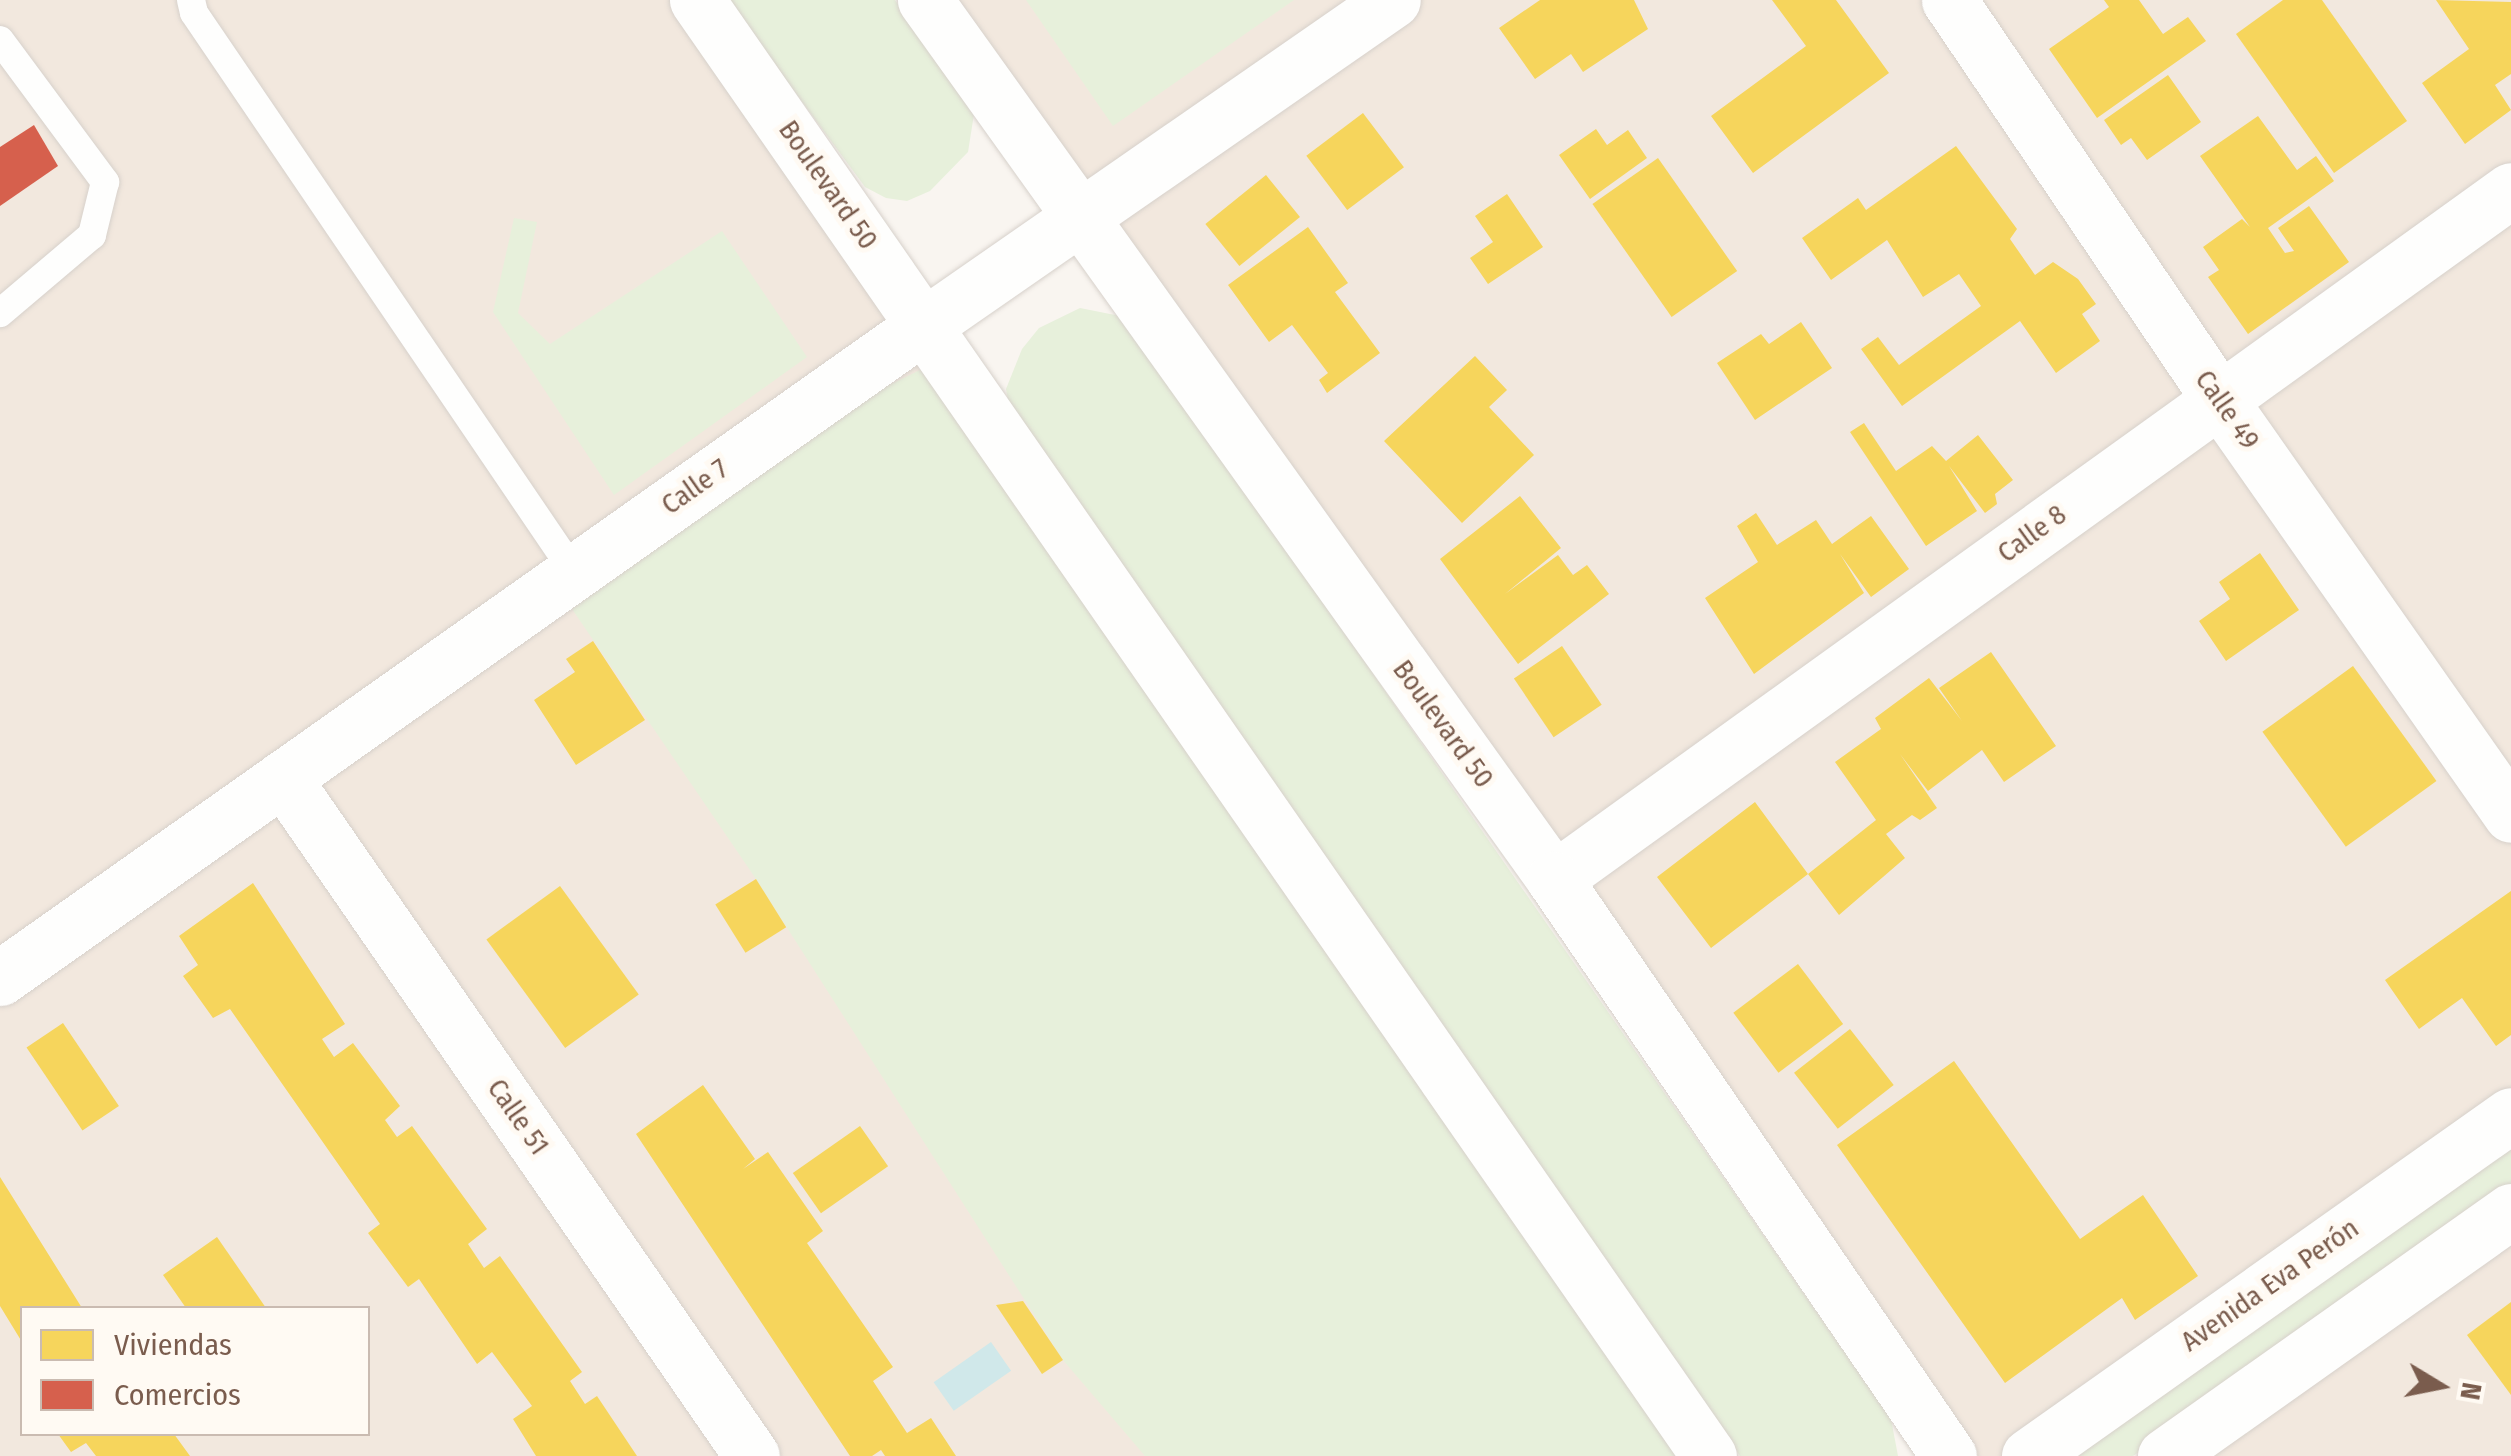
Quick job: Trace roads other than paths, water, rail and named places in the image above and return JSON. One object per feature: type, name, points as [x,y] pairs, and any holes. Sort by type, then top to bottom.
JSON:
[{"type":"street","name":"Boulevard 50","points":[[697,0],[926,324],[1709,1456]]},
{"type":"street","name":"Boulevard 50","points":[[925,0],[1554,879],[1949,1456]]},
{"type":"street","name":"Calle 7","points":[[0,978],[926,324],[1393,0]]},
{"type":"street","name":"Calle 49","points":[[1949,0],[2219,400],[2511,815]]},
{"type":"street","name":"Calle 8","points":[[1554,879],[2511,190]]},
{"type":"street","name":"Calle 51","points":[[283,778],[752,1456]]},
{"type":"street","name":"Avenida Eva Perón","points":[[2029,1456],[2511,1115]]},
{"type":"street","points":[[2165,1456],[2511,1211]]},
{"type":"lane","points":[[191,0],[194,13],[574,572]]},
{"type":"lane","points":[[0,40],[104,182],[92,235],[0,313]]},
{"type":"water","points":[[991,1342],[1011,1371],[954,1411],[934,1382]]}]
